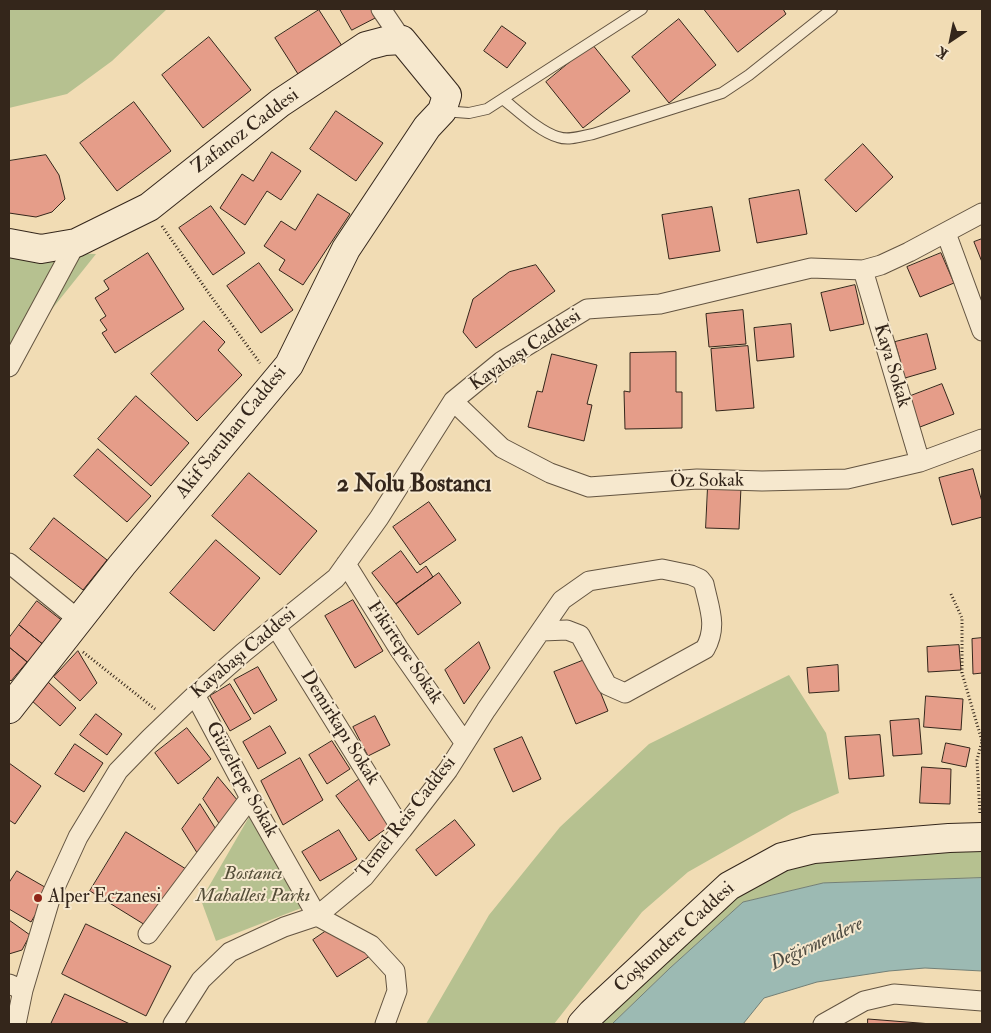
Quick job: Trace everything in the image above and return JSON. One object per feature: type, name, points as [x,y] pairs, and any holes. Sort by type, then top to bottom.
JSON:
[{"type":"street","points":[[381,9],[402,40],[447,95],[442,111]]},
{"type":"street","name":"Zafanoz Caddesi","points":[[9,243],[41,249],[76,243],[149,207],[280,103],[366,46],[385,41],[402,40]]},
{"type":"street","name":"Akif Saruhan Caddesi","points":[[9,709],[122,565],[289,365],[346,249],[427,127],[442,111]]},
{"type":"street","name":"Kayabaşı Caddesi","points":[[16,1024],[16,987],[51,896],[78,837],[118,771],[194,695],[336,578],[379,518],[453,401],[502,361],[587,309],[660,304],[812,268],[863,270],[881,265],[982,213]]},
{"type":"street","points":[[946,233],[982,331]]},
{"type":"street","points":[[9,368],[76,243]]},
{"type":"street","name":"Kaya Sokak","points":[[863,270],[920,462]]},
{"type":"street","name":"Öz Sokak","points":[[453,401],[502,448],[550,473],[590,487],[697,479],[762,481],[847,479],[920,462],[982,439]]},
{"type":"street","points":[[9,563],[72,629]]},
{"type":"street","name":"Fikirtepe Sokak","points":[[346,564],[399,649],[464,742]]},
{"type":"street","name":"Temel Reis Caddesi","points":[[174,1024],[201,980],[230,952],[284,927],[317,916],[364,877],[448,770],[464,742],[562,600],[589,581],[662,569],[682,572],[700,579],[704,584],[713,624],[710,639],[705,649],[625,693],[607,685],[580,635],[567,630],[542,631]]},
{"type":"street","name":"Demirkapı Sokak","points":[[276,627],[402,830]]},
{"type":"street","name":"Güzeltepe Sokak","points":[[194,695],[317,916]]},
{"type":"street","points":[[148,934],[250,798]]},
{"type":"street","name":"Coşkundere Caddesi","points":[[582,1024],[729,886],[782,857],[814,849],[982,837]]},
{"type":"street","points":[[317,916],[371,945],[395,971],[397,991],[385,1024]]},
{"type":"street","points":[[823,1024],[864,1001],[894,994],[982,1001]]},
{"type":"lane","points":[[442,111],[469,113],[487,109],[642,9]]},
{"type":"lane","points":[[503,99],[540,128],[558,138],[572,138],[593,134],[722,93],[750,75],[832,9]]},
{"type":"path","points":[[149,207],[210,295],[275,383]]},
{"type":"path","points":[[951,594],[962,618],[962,673],[982,741],[976,760],[982,837]]},
{"type":"path","points":[[72,629],[169,720]]},
{"type":"green space","points":[[9,9],[167,9],[112,61],[67,94],[9,108]]},
{"type":"green space","points":[[9,251],[96,254],[48,314],[9,344]]},
{"type":"green space","points":[[789,675],[826,733],[839,793],[792,813],[688,872],[642,912],[554,1024],[426,1024],[489,915],[560,827],[649,744]]},
{"type":"green space","name":"Bostancı Mahallesi Parkı","points":[[256,805],[304,907],[216,941],[201,900]]},
{"type":"green space","points":[[850,835],[982,838],[982,878],[823,883],[743,902],[612,1024],[602,1024],[661,946],[737,886]]},
{"type":"water","name":"Değirmendere","points":[[982,878],[982,971],[925,968],[889,971],[817,982],[764,998],[743,1024],[612,1024],[743,902],[823,883]]},
{"type":"building","points":[[340,9],[377,9],[381,15],[352,30]]},
{"type":"building","points":[[704,9],[783,9],[786,14],[738,52]]},
{"type":"building","points":[[319,10],[342,46],[298,74],[275,38]]},
{"type":"building","points":[[679,19],[716,65],[669,103],[632,57]]},
{"type":"building","points":[[502,26],[526,43],[507,68],[484,51]]},
{"type":"building","points":[[209,37],[251,90],[203,128],[162,75]]},
{"type":"building","points":[[592,44],[630,91],[583,128],[546,82]]},
{"type":"building","points":[[134,102],[171,151],[117,191],[80,143]]},
{"type":"building","points":[[336,111],[383,143],[356,181],[310,149]]},
{"type":"building","points":[[863,144],[893,177],[856,212],[825,180]]},
{"type":"building","points":[[272,152],[301,171],[281,200],[267,191],[245,225],[220,208],[242,174],[253,181]]},
{"type":"building","points":[[46,155],[59,175],[65,199],[52,212],[36,217],[9,213],[9,161]]},
{"type":"building","points":[[799,190],[807,234],[757,243],[749,199]]},
{"type":"building","points":[[318,194],[350,214],[303,285],[279,270],[285,260],[264,246],[281,221],[295,230]]},
{"type":"building","points":[[211,206],[245,253],[213,275],[179,228]]},
{"type":"building","points":[[712,207],[720,251],[669,259],[662,215]]},
{"type":"building","points":[[982,239],[982,262],[974,242]]},
{"type":"building","points":[[148,253],[184,309],[115,353],[102,333],[107,330],[100,320],[106,316],[95,298],[109,289],[104,281]]},
{"type":"building","points":[[941,253],[954,283],[920,297],[907,267]]},
{"type":"building","points":[[259,263],[293,310],[261,333],[227,286]]},
{"type":"building","points":[[536,265],[555,291],[476,348],[463,332],[473,299],[509,272]]},
{"type":"building","points":[[855,285],[864,324],[830,331],[821,293]]},
{"type":"building","points":[[743,310],[746,344],[709,347],[706,314]]},
{"type":"building","points":[[204,321],[225,342],[218,350],[242,375],[197,421],[151,374]]},
{"type":"building","points":[[791,324],[794,357],[757,361],[754,328]]},
{"type":"building","points":[[927,334],[936,369],[905,378],[895,342]]},
{"type":"building","points":[[748,346],[754,408],[716,411],[711,349]]},
{"type":"building","points":[[676,352],[676,392],[682,392],[682,428],[625,429],[624,391],[630,392],[630,353]]},
{"type":"building","points":[[552,354],[597,365],[587,404],[592,405],[584,441],[528,427],[537,391],[542,392]]},
{"type":"building","points":[[942,384],[954,414],[920,427],[908,397]]},
{"type":"building","points":[[136,396],[189,443],[151,486],[98,439]]},
{"type":"building","points":[[98,449],[151,496],[127,522],[74,476]]},
{"type":"building","points":[[973,469],[982,502],[982,517],[952,525],[939,478]]},
{"type":"building","points":[[249,473],[317,531],[280,575],[212,516]]},
{"type":"building","points":[[708,486],[741,487],[739,529],[706,528]]},
{"type":"building","points":[[429,502],[456,540],[420,565],[393,527]]},
{"type":"building","points":[[54,518],[107,560],[83,590],[30,549]]},
{"type":"building","points":[[216,540],[260,578],[214,631],[170,593]]},
{"type":"building","points":[[401,551],[417,573],[426,566],[433,577],[396,604],[372,573]]},
{"type":"building","points":[[439,573],[461,603],[418,635],[396,604]]},
{"type":"building","points":[[353,600],[383,651],[355,668],[325,616]]},
{"type":"building","points":[[37,601],[69,626],[50,650],[19,625]]},
{"type":"building","points":[[19,625],[50,650],[36,669],[9,647],[9,638]]},
{"type":"building","points":[[982,638],[982,673],[973,674],[972,639]]},
{"type":"building","points":[[479,642],[490,668],[464,704],[445,670]]},
{"type":"building","points":[[959,645],[961,670],[928,672],[927,647]]},
{"type":"building","points":[[9,647],[27,662],[11,681],[9,679]]},
{"type":"building","points":[[78,651],[97,683],[80,701],[54,677]]},
{"type":"building","points":[[587,659],[608,711],[576,724],[554,672]]},
{"type":"building","points":[[838,665],[839,691],[809,693],[807,668]]},
{"type":"building","points":[[258,667],[277,700],[254,714],[234,680]]},
{"type":"building","points":[[48,682],[76,708],[60,726],[31,700]]},
{"type":"building","points":[[230,684],[251,719],[230,731],[210,696]]},
{"type":"building","points":[[926,696],[963,699],[961,730],[924,727]]},
{"type":"building","points":[[96,714],[122,734],[107,755],[80,735]]},
{"type":"building","points":[[375,716],[390,745],[368,756],[353,727]]},
{"type":"building","points":[[919,719],[922,754],[893,756],[890,721]]},
{"type":"building","points":[[270,726],[286,753],[258,769],[243,742]]},
{"type":"building","points":[[187,728],[211,759],[178,784],[155,753]]},
{"type":"building","points":[[880,735],[884,776],[849,779],[845,737]]},
{"type":"building","points":[[522,737],[541,779],[513,792],[494,749]]},
{"type":"building","points":[[332,741],[350,769],[327,784],[309,755]]},
{"type":"building","points":[[946,743],[970,748],[966,767],[942,762]]},
{"type":"building","points":[[75,744],[103,763],[84,792],[55,774]]},
{"type":"building","points":[[300,758],[323,800],[283,825],[261,781]]},
{"type":"building","points":[[9,763],[41,786],[15,824],[9,820]]},
{"type":"building","points":[[922,767],[951,769],[950,804],[920,803]]},
{"type":"building","points":[[218,777],[238,801],[222,828],[203,799]]},
{"type":"building","points":[[361,778],[394,823],[369,841],[336,796]]},
{"type":"building","points":[[200,804],[219,834],[201,859],[182,829]]},
{"type":"building","points":[[455,820],[475,845],[436,876],[416,850]]},
{"type":"building","points":[[339,830],[357,859],[320,881],[302,852]]},
{"type":"building","points":[[126,832],[186,869],[150,928],[90,891]]},
{"type":"building","points":[[17,871],[50,890],[31,922],[9,909],[9,883]]},
{"type":"building","points":[[9,920],[30,935],[22,950],[9,954]]},
{"type":"building","points":[[86,924],[171,966],[146,1016],[62,974]]},
{"type":"building","points":[[332,927],[370,956],[337,977],[313,940]]},
{"type":"building","points":[[65,994],[130,1024],[51,1024]]},
{"type":"building","points":[[868,1019],[932,1024],[868,1024]]},
{"type":"place","name":"Alper Eczanesi","points":[[38,898]]},
{"type":"district","name":"2 Nolu Bostancı","points":[[414,486]]}]
